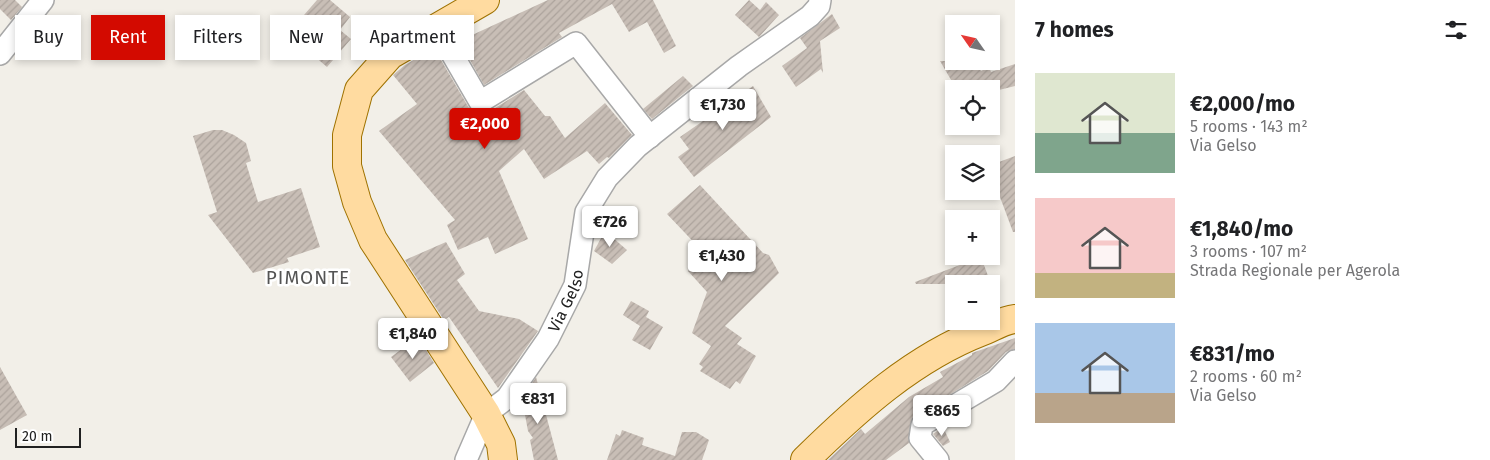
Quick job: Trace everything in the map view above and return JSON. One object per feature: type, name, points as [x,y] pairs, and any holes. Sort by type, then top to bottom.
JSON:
[{"type":"main road","points":[[460,15],[486,0]]},
{"type":"main road","points":[[386,60],[359,90],[347,134],[346,166],[357,202],[373,240],[486,414],[501,444],[503,460]]},
{"type":"main road","points":[[805,460],[850,416],[915,366],[952,342],[1015,319]]},
{"type":"street","points":[[0,54],[43,0]]},
{"type":"street","name":"Via Gelso","points":[[486,414],[507,398],[548,339],[575,285],[586,212],[607,178],[650,137],[739,66],[810,16],[819,6],[820,0]]},
{"type":"street","points":[[456,60],[480,102],[576,43],[650,137]]},
{"type":"street","points":[[938,460],[920,438],[922,425],[996,381],[1015,361]]},
{"type":"street","points":[[466,460],[486,414]]},
{"type":"building","points":[[0,0],[15,0],[22,7],[11,20],[0,9]]},
{"type":"building","points":[[317,0],[330,0],[350,17],[341,29],[341,15],[304,15]]},
{"type":"building","points":[[548,0],[653,0],[676,46],[664,53],[647,22],[629,32],[612,4],[559,33],[562,37],[484,85],[470,60],[474,60],[474,34]]},
{"type":"building","points":[[749,0],[760,10],[766,2],[779,15],[759,37],[735,15]]},
{"type":"building","points":[[832,14],[840,28],[820,41],[823,73],[821,69],[796,87],[782,66],[807,48],[800,38]]},
{"type":"building","points":[[341,31],[351,39],[341,51]]},
{"type":"building","points":[[319,60],[333,60],[327,67]]},
{"type":"building","points":[[414,60],[441,60],[469,108],[474,113],[487,113],[524,90],[545,116],[550,116],[565,138],[605,103],[632,135],[609,158],[607,157],[599,164],[587,151],[544,179],[524,149],[499,171],[528,239],[495,254],[488,237],[458,250],[447,225],[455,220],[379,131],[417,104],[393,75]]},
{"type":"building","points":[[940,61],[945,61],[945,70]]},
{"type":"building","points":[[1015,64],[1015,86],[1000,90],[1000,80],[951,80],[945,70],[990,70],[991,72]]},
{"type":"building","points":[[683,76],[693,86],[652,119],[643,109]]},
{"type":"building","points":[[753,86],[771,117],[694,177],[678,157],[689,149],[680,137]]},
{"type":"building","points":[[213,130],[222,130],[246,143],[251,161],[246,163],[258,202],[301,188],[320,247],[287,258],[289,262],[253,273],[208,215],[217,212],[193,136]]},
{"type":"building","points":[[1015,156],[1015,232],[1013,232],[1000,197],[1000,162]]},
{"type":"building","points":[[700,185],[763,253],[769,255],[779,273],[725,326],[742,338],[737,344],[756,356],[740,384],[736,381],[730,389],[700,371],[703,367],[699,364],[711,346],[692,333],[707,292],[688,271],[705,254],[667,214]]},
{"type":"building","points":[[605,231],[627,250],[612,264],[594,251]]},
{"type":"building","points":[[446,242],[465,274],[457,280],[479,311],[519,319],[538,331],[498,388],[449,317],[444,320],[405,260]]},
{"type":"building","points":[[960,265],[984,265],[988,275],[945,275],[945,284],[916,284],[915,282]]},
{"type":"building","points":[[631,301],[649,311],[646,317],[663,327],[650,350],[632,340],[640,326],[623,315]]},
{"type":"building","points":[[418,337],[434,363],[410,382],[391,357]]},
{"type":"building","points":[[1015,338],[1015,349],[1006,352],[988,371],[912,418],[909,443],[886,460],[828,460],[861,429],[865,434],[909,397],[943,377],[940,372],[972,355],[972,353]]},
{"type":"building","points":[[0,367],[27,415],[0,430]]},
{"type":"building","points":[[536,377],[558,460],[534,460],[530,440],[533,438],[528,431],[522,399]]},
{"type":"building","points":[[943,427],[950,442],[943,446],[933,434]]},
{"type":"building","points":[[622,430],[644,438],[642,445],[675,456],[682,432],[696,432],[709,440],[702,460],[607,460],[616,434],[620,436]]},
{"type":"district","name":"PIMONTE","points":[[308,277]]}]
